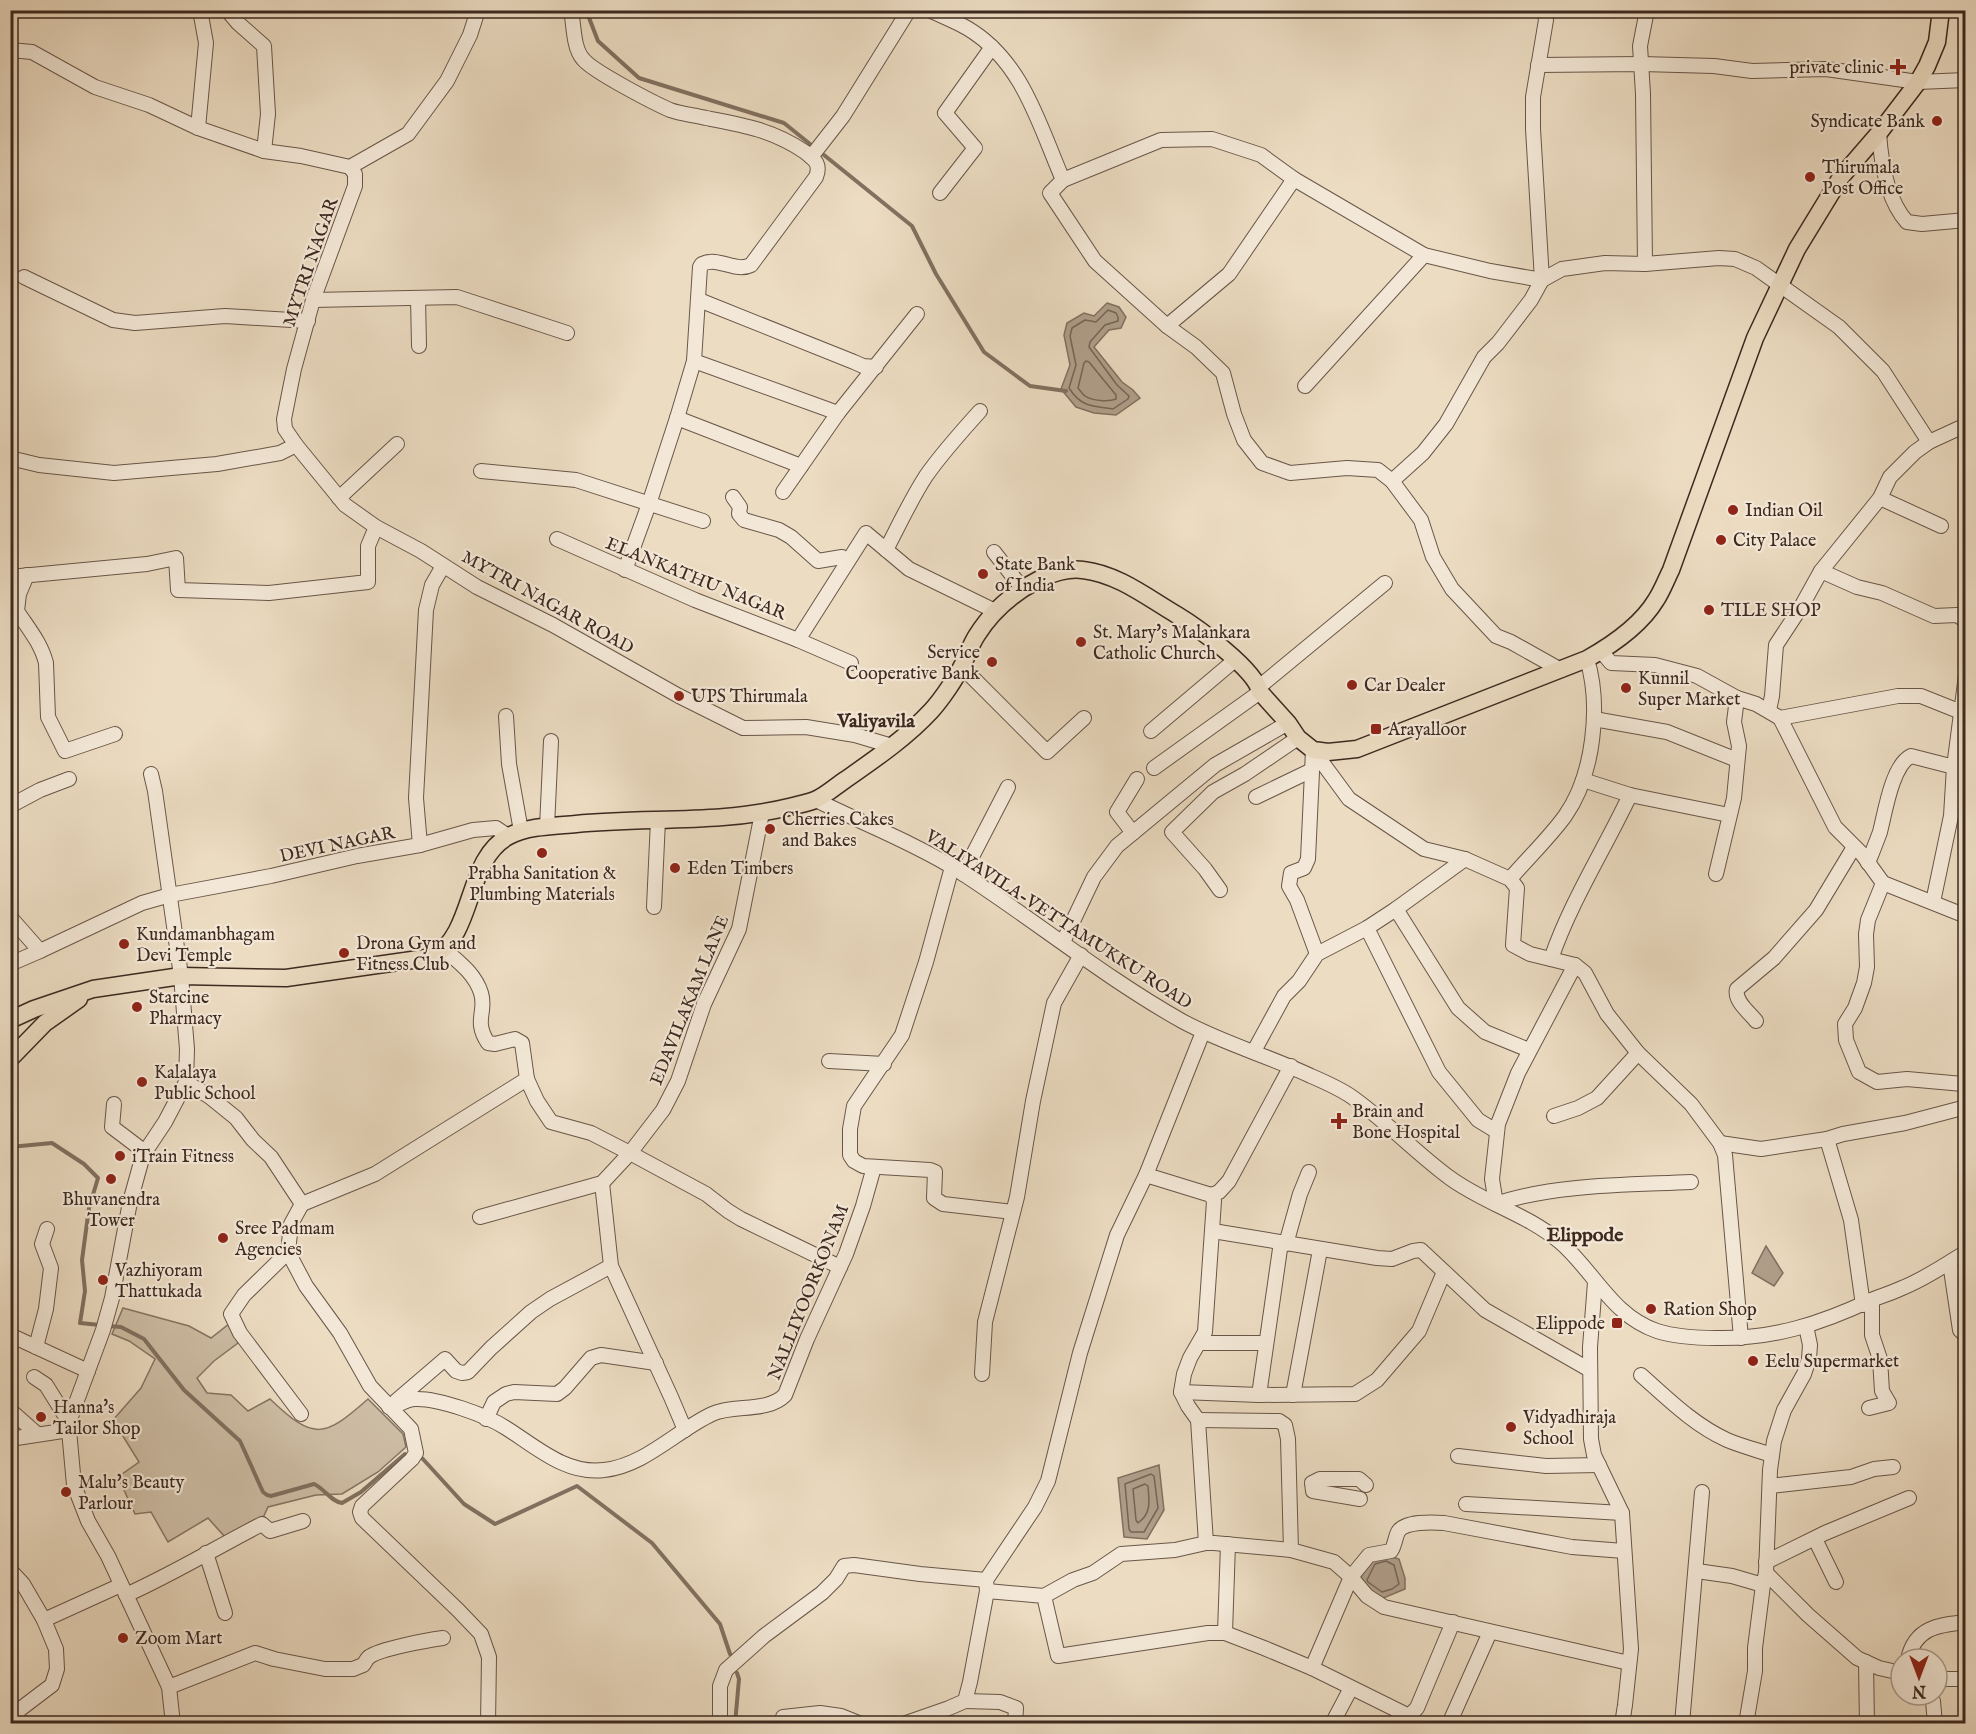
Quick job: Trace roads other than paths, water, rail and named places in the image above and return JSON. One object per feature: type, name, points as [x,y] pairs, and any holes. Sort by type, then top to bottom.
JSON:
[{"type":"main road","points":[[10,1020],[34,1009],[93,989],[181,976],[286,978],[433,957],[445,950],[456,934],[485,862],[495,847],[514,834],[547,827],[594,822],[707,819],[762,813],[816,800],[892,746],[931,711],[962,667],[976,636],[994,611],[1022,588],[1047,575],[1064,571],[1080,569],[1121,582],[1195,626],[1235,660],[1298,738],[1313,750],[1328,752],[1357,749],[1594,655],[1633,627],[1655,602],[1671,570],[1755,338],[1779,286],[1797,249],[1841,177],[1880,133],[1918,82],[1937,42],[1941,10]]},
{"type":"main road","points":[[10,1059],[45,1023],[93,989]]},
{"type":"street","points":[[198,128],[206,43],[200,10]]},
{"type":"street","points":[[227,10],[264,46],[268,114],[264,151]]},
{"type":"street","points":[[10,50],[32,51],[95,87],[149,105],[198,128],[264,151],[301,156],[350,167],[408,134],[447,81],[470,35],[478,10]]},
{"type":"street","points":[[571,10],[577,47],[580,57],[586,63],[671,110],[740,125],[787,140],[811,157],[818,164],[819,170],[751,265],[746,267],[714,260],[702,264],[699,273],[694,360],[678,418],[625,570]]},
{"type":"street","points":[[811,157],[843,117],[909,10]]},
{"type":"street","points":[[1392,481],[1423,453],[1446,424],[1484,357],[1498,344],[1532,300],[1542,280],[1533,97],[1546,20],[1544,10]]},
{"type":"street","points":[[1645,264],[1640,46],[1647,10]]},
{"type":"street","points":[[939,12],[968,28],[992,47],[1012,69],[1027,93],[1063,180]]},
{"type":"street","points":[[940,193],[975,148],[945,112],[992,47]]},
{"type":"street","points":[[1538,65],[1714,66],[1752,71],[1826,69],[1918,82],[1965,80]]},
{"type":"street","points":[[1880,133],[1881,163],[1899,213],[1907,222],[1922,224],[1965,220]]},
{"type":"street","points":[[1561,670],[1496,636],[1452,589],[1433,557],[1420,520],[1392,481],[1378,470],[1347,468],[1290,473],[1262,463],[1244,440],[1223,373],[1095,261],[1050,193],[1063,180],[1161,140],[1212,139],[1261,155],[1294,179],[1424,255],[1490,271],[1542,280],[1562,269],[1605,262],[1645,264],[1719,258],[1735,259],[1756,268],[1839,327],[1883,371],[1929,442]]},
{"type":"street","name":"MYTRI NAGAR","points":[[294,369],[313,300],[355,186],[355,174],[350,167]]},
{"type":"street","points":[[1167,326],[1229,274],[1294,179]]},
{"type":"street","points":[[1305,386],[1424,255]]},
{"type":"street","points":[[24,277],[113,320],[135,323],[225,316],[308,321]]},
{"type":"street","points":[[313,300],[457,297],[567,333]]},
{"type":"street","points":[[418,298],[419,346]]},
{"type":"street","points":[[699,300],[863,366],[876,367]]},
{"type":"street","points":[[783,492],[838,413],[917,314]]},
{"type":"street","points":[[694,360],[838,413]]},
{"type":"street","name":"MYTRI NAGAR ROAD","points":[[294,369],[284,419],[285,429],[345,505],[376,527],[421,551],[477,587],[553,625],[679,696],[743,728],[807,727],[855,735],[892,746]]},
{"type":"street","points":[[886,550],[927,475],[980,411]]},
{"type":"street","points":[[678,418],[801,466]]},
{"type":"street","points":[[1965,426],[1929,442],[1890,477],[1880,498],[1821,571],[1776,645],[1772,696],[1774,714],[1835,827],[1883,883],[1965,916]]},
{"type":"street","points":[[339,498],[397,444]]},
{"type":"street","points":[[10,458],[39,465],[114,473],[217,464],[280,453],[296,445]]},
{"type":"street","points":[[481,471],[576,480],[703,521]]},
{"type":"street","points":[[733,497],[740,507],[739,514],[744,520],[779,530],[818,561],[842,557],[847,562]]},
{"type":"street","points":[[1880,498],[1941,526]]},
{"type":"street","points":[[10,577],[147,564],[176,558],[178,590],[269,593],[368,582],[368,546],[376,527]]},
{"type":"street","name":"ELANKATHU NAGAR","points":[[557,539],[695,600],[798,640],[866,533],[909,568],[994,611]]},
{"type":"street","points":[[994,552],[1022,588]]},
{"type":"street","points":[[420,845],[416,798],[426,610],[432,585],[443,566]]},
{"type":"street","points":[[1821,571],[1857,587],[1882,593],[1934,616],[1963,613]]},
{"type":"street","points":[[27,575],[19,594],[17,611],[40,645],[44,655],[48,717],[65,751],[116,734]]},
{"type":"street","points":[[1154,768],[1259,689],[1385,583]]},
{"type":"street","points":[[798,640],[851,663]]},
{"type":"street","points":[[1510,879],[1566,815],[1583,780],[1594,719],[1594,655],[1611,663],[1655,665],[1697,676],[1737,698],[1774,714],[1898,696],[1921,696],[1961,712]]},
{"type":"street","points":[[1151,731],[1235,660]]},
{"type":"street","points":[[962,667],[1047,752],[1084,718]]},
{"type":"street","points":[[1933,902],[1951,816],[1954,767],[1961,748],[1961,712],[1965,675]]},
{"type":"street","points":[[1716,874],[1734,798],[1739,746],[1734,722],[1737,698]]},
{"type":"street","points":[[506,716],[514,834]]},
{"type":"street","points":[[1594,719],[1667,732],[1737,760]]},
{"type":"street","points":[[1063,942],[1094,877],[1117,846],[1215,765],[1288,723]]},
{"type":"street","points":[[1220,890],[1205,869],[1172,832],[1214,792],[1298,738]]},
{"type":"street","points":[[547,827],[551,741]]},
{"type":"street","points":[[1313,750],[1308,859],[1304,868],[1291,873],[1289,886],[1297,900],[1317,954]]},
{"type":"street","points":[[1313,750],[1349,799],[1424,849],[1465,859],[1510,879],[1517,888],[1513,945],[1530,954],[1575,965],[1585,973],[1607,1014],[1638,1053],[1691,1104],[1720,1143],[1725,1155],[1741,1338]]},
{"type":"street","points":[[1868,863],[1876,844],[1895,775],[1905,758],[1911,756],[1954,767]]},
{"type":"street","points":[[1257,797],[1312,770]]},
{"type":"street","points":[[152,774],[181,976],[187,1049],[186,1082],[146,1152],[130,1202],[112,1298],[69,1426],[74,1485],[88,1521],[108,1556],[169,1687],[173,1724]]},
{"type":"street","points":[[10,806],[40,790],[69,779]]},
{"type":"street","points":[[1133,833],[1117,812],[1137,779]]},
{"type":"street","points":[[1583,780],[1630,795],[1729,815]]},
{"type":"street","points":[[1008,787],[957,871],[902,1035],[854,1106],[850,1129],[850,1155],[854,1161],[863,1166],[935,1172],[934,1198],[939,1202],[1013,1212]]},
{"type":"street","points":[[1551,959],[1591,868],[1612,834],[1630,795]]},
{"type":"street","name":"VALIYAVILA-VETTAMUKKU ROAD","points":[[816,800],[847,816],[888,832],[957,871],[1143,998],[1203,1032],[1291,1066],[1349,1095],[1451,1179],[1526,1218],[1560,1242],[1615,1304],[1639,1323],[1657,1331],[1680,1336],[1741,1338],[1773,1335],[1806,1326],[1903,1288],[1950,1263],[1965,1252]]},
{"type":"street","name":"EDAVILAKAM LANE","points":[[602,1184],[630,1153],[663,1110],[678,1081],[704,1004],[739,929],[762,813]]},
{"type":"street","points":[[654,907],[657,820]]},
{"type":"street","name":"DEVI NAGAR","points":[[10,964],[142,903],[170,895],[420,845],[473,830],[496,828],[514,834]]},
{"type":"street","points":[[1756,1021],[1738,999],[1737,989],[1774,958],[1816,910],[1854,847]]},
{"type":"street","points":[[1254,1051],[1284,996],[1299,981],[1317,954],[1367,928],[1465,859]]},
{"type":"street","points":[[1720,1143],[1761,1149],[1827,1139],[1905,1123],[1961,1108],[1964,1082],[1907,1078],[1877,1082],[1859,1072],[1846,1040],[1845,1024],[1856,1008],[1867,967],[1867,927],[1883,883]]},
{"type":"street","points":[[1396,909],[1458,1008],[1485,1032],[1529,1050]]},
{"type":"street","points":[[10,917],[40,951]]},
{"type":"street","points":[[1367,928],[1439,1072],[1478,1120],[1496,1131]]},
{"type":"street","points":[[445,950],[467,969],[482,994],[480,1029],[488,1043],[495,1044],[515,1039],[522,1042],[527,1079],[537,1101],[551,1122],[591,1133],[706,1194],[741,1219],[840,1267]]},
{"type":"street","points":[[982,1374],[985,1322],[1013,1212],[1054,1003],[1081,955]]},
{"type":"street","points":[[1575,965],[1518,1073],[1496,1131],[1492,1179],[1496,1204],[1580,1188],[1691,1182]]},
{"type":"street","points":[[964,1701],[970,1682],[987,1585],[1035,1507],[1048,1481],[1080,1353],[1118,1235],[1146,1174],[1203,1032]]},
{"type":"street","points":[[1554,1116],[1578,1108],[1597,1098],[1638,1053]]},
{"type":"street","points":[[829,1061],[884,1064]]},
{"type":"street","points":[[1146,1174],[1211,1195],[1219,1192],[1229,1181],[1291,1066]]},
{"type":"street","points":[[488,1724],[489,1657],[481,1634],[362,1518],[360,1512],[362,1506],[416,1453],[411,1429],[370,1386],[340,1333],[306,1286],[288,1252],[291,1224],[302,1204],[375,1174],[527,1079]]},
{"type":"street","points":[[186,1082],[210,1097],[236,1119],[271,1157],[302,1204]]},
{"type":"street","points":[[114,1104],[112,1127],[146,1152]]},
{"type":"street","points":[[1827,1139],[1851,1220],[1872,1335],[1880,1359],[1882,1391],[1889,1403],[1869,1408]]},
{"type":"street","name":"NALLIYOORKONAM","points":[[389,1407],[408,1400],[422,1400],[459,1408],[503,1426],[563,1464],[590,1470],[604,1470],[628,1464],[720,1411],[770,1404],[785,1395],[807,1339],[840,1267],[863,1206],[874,1167]]},
{"type":"street","points":[[1259,1395],[1284,1243],[1309,1172]]},
{"type":"street","points":[[480,1217],[602,1184],[612,1266],[685,1430]]},
{"type":"street","points":[[1206,1543],[1198,1420],[1181,1392],[1190,1358],[1205,1332],[1213,1231],[1214,1200],[1211,1195]]},
{"type":"street","points":[[36,1347],[46,1310],[51,1268],[42,1244],[47,1228]]},
{"type":"street","points":[[1213,1231],[1320,1250],[1392,1259],[1421,1250],[1485,1310],[1590,1370]]},
{"type":"street","points":[[1293,1395],[1320,1250]]},
{"type":"street","points":[[288,1252],[244,1295],[231,1314],[240,1333],[301,1414]]},
{"type":"street","points":[[1950,1263],[1960,1330],[1965,1336]]},
{"type":"street","points":[[389,1407],[445,1359],[456,1371],[468,1372],[531,1312],[550,1299],[612,1266]]},
{"type":"street","points":[[1181,1392],[1259,1395],[1355,1394],[1377,1380],[1419,1331],[1444,1272]]},
{"type":"street","points":[[1595,1282],[1590,1370],[1591,1439],[1594,1455],[1622,1514],[1631,1649],[1622,1724]]},
{"type":"street","points":[[1593,1312],[1615,1304]]},
{"type":"street","points":[[1746,1724],[1755,1671],[1755,1648],[1765,1573],[1774,1441],[1784,1410],[1804,1374],[1809,1359],[1810,1345],[1806,1326]]},
{"type":"street","points":[[10,1335],[88,1371]]},
{"type":"street","points":[[1200,1343],[1266,1343]]},
{"type":"street","points":[[486,1419],[494,1402],[506,1394],[514,1392],[557,1394],[591,1358],[601,1355],[656,1363]]},
{"type":"street","points":[[1641,1375],[1683,1413],[1705,1428],[1728,1440],[1772,1455]]},
{"type":"street","points":[[34,1377],[46,1385],[69,1426]]},
{"type":"street","points":[[10,1410],[37,1434]]},
{"type":"street","points":[[1198,1420],[1279,1421],[1285,1425],[1288,1439],[1291,1550]]},
{"type":"street","points":[[10,1439],[69,1426]]},
{"type":"street","points":[[1458,1456],[1546,1466],[1599,1465]]},
{"type":"street","points":[[1770,1486],[1851,1477],[1874,1469],[1893,1467]]},
{"type":"street","points":[[1360,1499],[1312,1491],[1312,1483],[1320,1479],[1359,1479],[1366,1485]]},
{"type":"street","points":[[1682,1724],[1697,1571],[1702,1492]]},
{"type":"street","points":[[1697,1571],[1732,1576],[1765,1573],[1815,1539],[1909,1498]]},
{"type":"street","points":[[1466,1504],[1622,1514]]},
{"type":"street","points":[[44,1620],[160,1579],[262,1524],[270,1531],[303,1521]]},
{"type":"street","points":[[1312,1668],[1351,1577],[1370,1555],[1391,1551],[1400,1529],[1423,1522],[1444,1522],[1572,1547],[1624,1551]]},
{"type":"street","points":[[1815,1539],[1836,1582]]},
{"type":"street","points":[[720,1724],[720,1686],[726,1670],[764,1636],[822,1593],[836,1579],[844,1566],[854,1565],[1044,1596],[1057,1587],[1093,1573],[1121,1554],[1175,1550],[1206,1543],[1291,1550],[1334,1562],[1367,1596],[1384,1607],[1629,1663]]},
{"type":"street","points":[[1225,1633],[1228,1544]]},
{"type":"street","points":[[206,1553],[225,1612]]},
{"type":"street","points":[[10,1570],[23,1584],[44,1620],[56,1649],[57,1669],[52,1684],[19,1710],[14,1722]]},
{"type":"street","points":[[1765,1573],[1857,1658],[1889,1669]]},
{"type":"street","points":[[1044,1596],[1058,1656],[1208,1633],[1225,1633],[1312,1668],[1409,1716],[1413,1714],[1434,1671],[1453,1622]]},
{"type":"street","points":[[1912,1647],[1919,1635],[1946,1624],[1965,1622]]},
{"type":"street","points":[[1449,1724],[1490,1632]]},
{"type":"street","points":[[169,1687],[255,1653],[305,1666],[353,1669],[363,1665],[368,1658],[376,1654],[404,1645],[443,1638]]},
{"type":"street","points":[[1866,1662],[1867,1724]]},
{"type":"street","points":[[1949,1679],[1965,1679]]},
{"type":"street","points":[[1332,1724],[1351,1688]]},
{"type":"street","points":[[903,1724],[964,1701],[1000,1702],[1016,1708],[1015,1724]]},
{"type":"street","points":[[1934,1707],[1935,1724]]},
{"type":"street","points":[[783,1717],[820,1713],[841,1716],[861,1724]]},
{"type":"water","points":[[1107,303],[1119,307],[1126,317],[1121,328],[1109,330],[1094,347],[1122,382],[1140,398],[1116,415],[1094,413],[1076,407],[1061,389],[1070,365],[1064,335],[1067,323],[1084,313],[1094,316]]},
{"type":"water","points":[[1766,1246],[1783,1273],[1774,1286],[1752,1273]]},
{"type":"water","points":[[1159,1465],[1164,1510],[1147,1539],[1124,1537],[1118,1478]]},
{"type":"water","points":[[1386,1555],[1399,1559],[1405,1578],[1405,1589],[1381,1599],[1358,1583],[1371,1558]]},
{"type":"waterway","points":[[586,10],[598,41],[639,78],[784,123],[810,144]]},
{"type":"waterway","points":[[824,155],[912,226],[936,274],[984,352],[1030,386],[1066,391]]},
{"type":"waterway","points":[[10,1147],[52,1143],[84,1164],[98,1178],[89,1208],[82,1260],[85,1291],[80,1323],[100,1325]]},
{"type":"waterway","points":[[108,1326],[121,1327],[144,1339],[184,1390],[240,1441],[263,1492],[267,1495],[271,1496],[314,1484],[334,1500],[342,1503],[361,1492],[405,1454]]},
{"type":"waterway","points":[[422,1458],[464,1504],[495,1524],[577,1486],[652,1543],[720,1624],[730,1654]]},
{"type":"waterway","points":[[735,1724],[739,1679],[737,1673]]},
{"type":"place","name":"private clinic","points":[[1898,67]]},
{"type":"place","name":"Syndicate Bank","points":[[1937,121]]},
{"type":"place","name":"Thirumala Post Office","points":[[1810,177]]},
{"type":"place","name":"Indian Oil","points":[[1733,510]]},
{"type":"place","name":"City Palace","points":[[1721,540]]},
{"type":"place","name":"State Bank of India","points":[[983,574]]},
{"type":"place","name":"TILE SHOP","points":[[1709,610]]},
{"type":"place","name":"St. Mary's Malankara Catholic Church","points":[[1081,642]]},
{"type":"place","name":"Service Cooperative Bank","points":[[992,662]]},
{"type":"place","name":"Car Dealer","points":[[1352,685]]},
{"type":"place","name":"Kunnil Super Market","points":[[1626,688]]},
{"type":"place","name":"UPS Thirumala","points":[[679,696]]},
{"type":"place","name":"Arayalloor","points":[[1376,729]]},
{"type":"place","name":"Cherries Cakes and Bakes","points":[[770,829]]},
{"type":"place","name":"Prabha Sanitation & Plumbing Materials","points":[[542,853]]},
{"type":"place","name":"Eden Timbers","points":[[675,868]]},
{"type":"place","name":"Kundamanbhagam Devi Temple","points":[[124,944]]},
{"type":"place","name":"Drona Gym and Fitness Club","points":[[344,953]]},
{"type":"place","name":"Starcine Pharmacy","points":[[137,1007]]},
{"type":"place","name":"Kalalaya Public School","points":[[142,1082]]},
{"type":"place","name":"Brain and Bone Hospital","points":[[1339,1121]]},
{"type":"place","name":"iTrain Fitness","points":[[120,1156]]},
{"type":"place","name":"Bhuvanendra Tower","points":[[111,1179]]},
{"type":"place","name":"Sree Padmam Agencies","points":[[223,1238]]},
{"type":"place","name":"Vazhiyoram Thattukada","points":[[103,1280]]},
{"type":"place","name":"Ration Shop","points":[[1651,1309]]},
{"type":"place","name":"Elippode","points":[[1617,1323]]},
{"type":"place","name":"Eelu Supermarket","points":[[1753,1361]]},
{"type":"place","name":"Hanna's Tailor Shop","points":[[41,1417]]},
{"type":"place","name":"Vidyadhiraja School","points":[[1511,1427]]},
{"type":"place","name":"Malu's Beauty Parlour","points":[[66,1492]]},
{"type":"place","name":"Zoom Mart","points":[[123,1638]]},
{"type":"district","name":"Valiyavila","points":[[876,720]]},
{"type":"district","name":"Elippode","points":[[1585,1234]]}]
